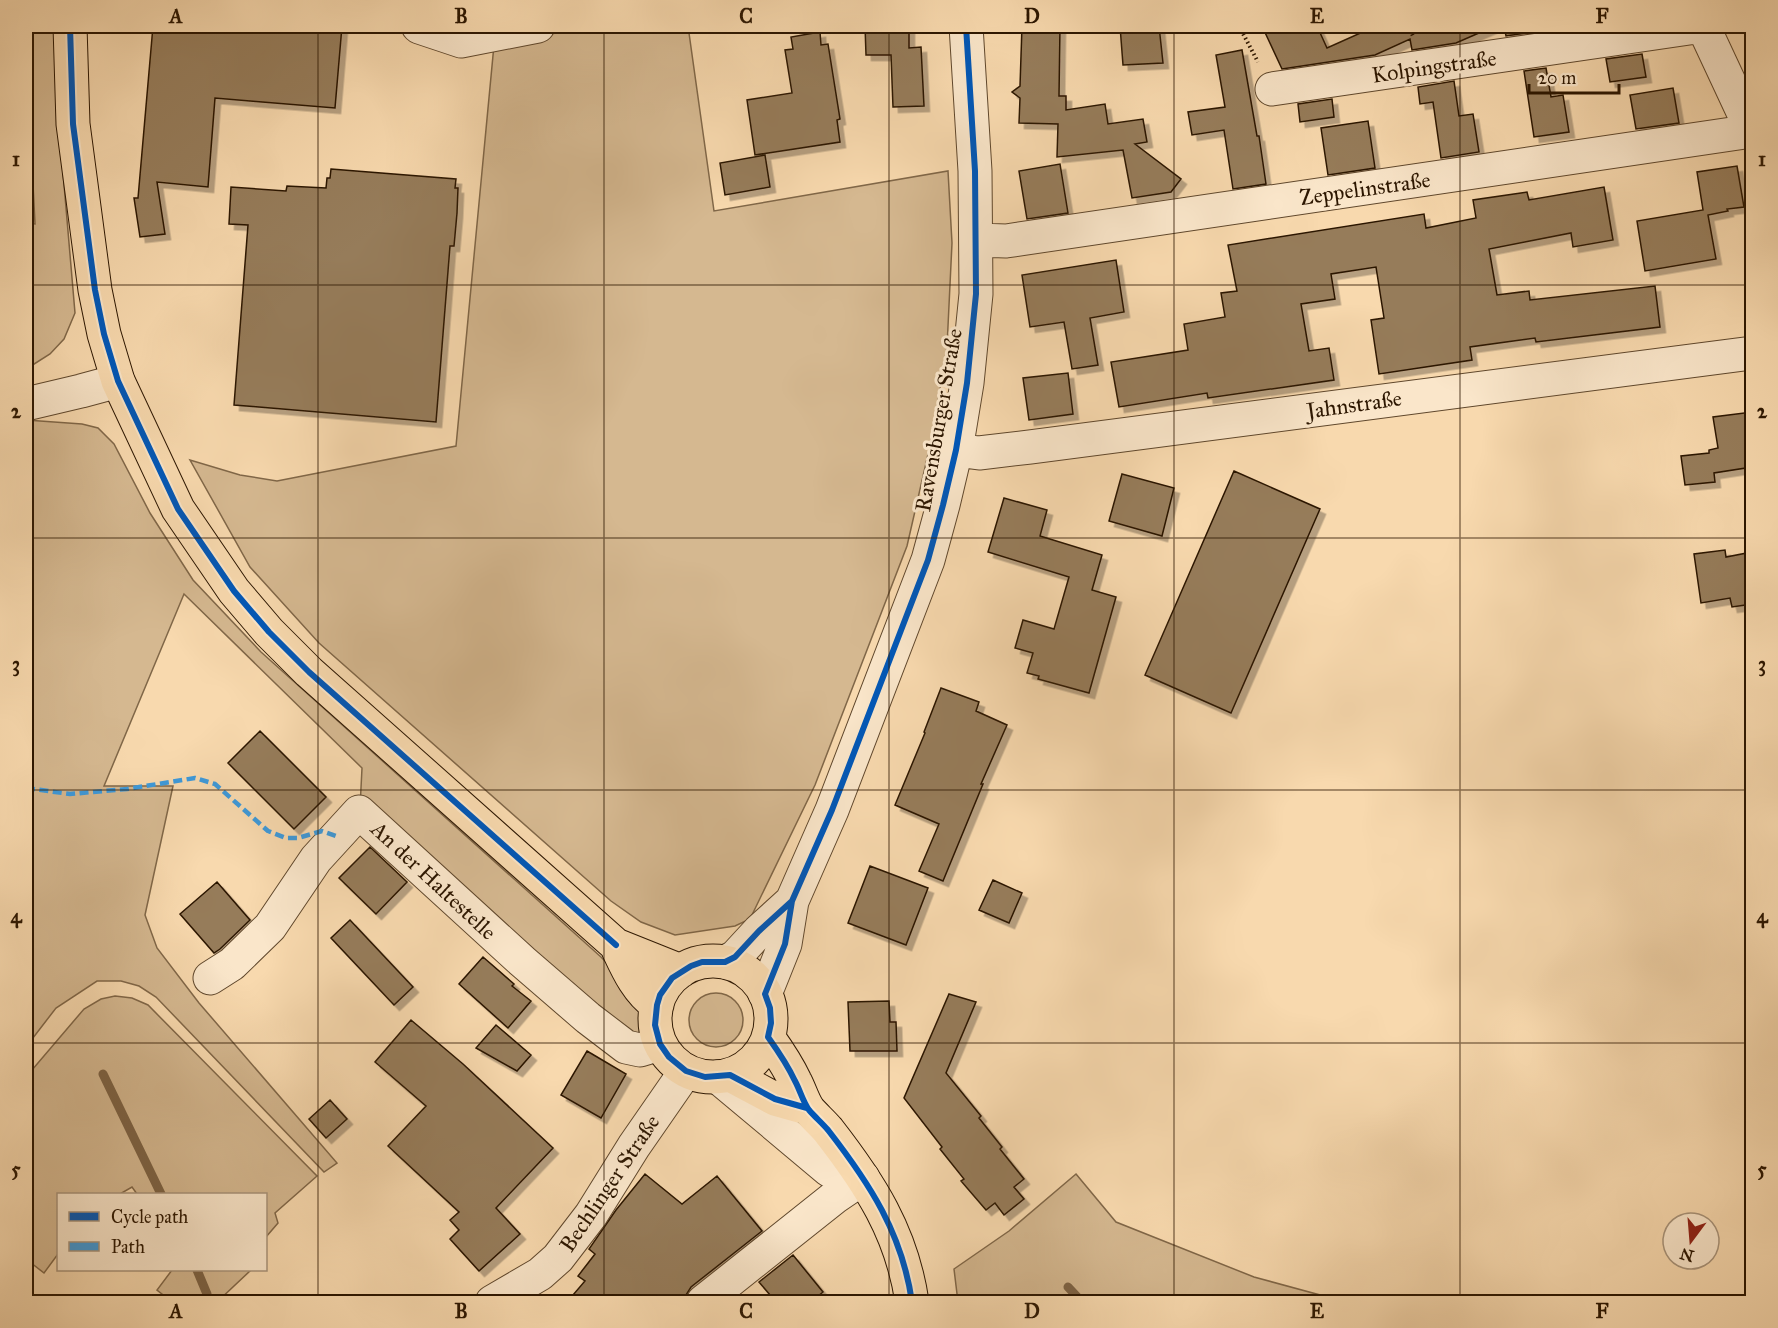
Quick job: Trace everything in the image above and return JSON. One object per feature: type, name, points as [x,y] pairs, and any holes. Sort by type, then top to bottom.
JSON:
[{"type":"main road","points":[[70,26],[73,124],[104,334],[118,381],[178,509],[234,591],[269,632],[309,672],[616,945],[681,971]]},
{"type":"main road","points":[[616,945],[630,975],[649,999],[657,1005]]},
{"type":"main road","points":[[725,962],[750,974],[765,994],[770,1008],[771,1023],[768,1037],[756,1059],[742,1070],[724,1076],[705,1077],[686,1071],[669,1058],[660,1044],[655,1025],[657,1005],[665,987],[681,971],[702,963],[725,962]]},
{"type":"main road","points":[[768,1037],[795,1080],[807,1108],[826,1128],[863,1178],[888,1220],[900,1250],[912,1302]]},
{"type":"main road","points":[[724,1076],[775,1099],[807,1108]]},
{"type":"street","points":[[419,26],[461,41],[538,26]]},
{"type":"street","name":"Ravensburger Straße","points":[[765,994],[785,944],[792,901],[832,810],[925,569],[956,450],[967,383],[976,294],[975,171],[966,26]]},
{"type":"street","name":"Kolpingstraße","points":[[1272,89],[1703,26],[1752,130]]},
{"type":"street","name":"Zeppelinstraße","points":[[977,240],[1006,241],[1752,130]]},
{"type":"street","name":"Jahnstraße","points":[[956,450],[979,453],[1752,353]]},
{"type":"street","points":[[26,404],[118,381]]},
{"type":"street","name":"An der Haltestelle","points":[[210,978],[232,964],[270,927],[316,858],[359,812],[588,1018],[626,1047],[640,1050],[660,1044]]},
{"type":"street","name":"Ravensburger Straße","points":[[725,962],[735,957],[792,901]]},
{"type":"street","name":"Bechlinger Straße","points":[[492,1302],[540,1274],[558,1258],[591,1215],[634,1146],[686,1071]]},
{"type":"street","points":[[724,1076],[829,1170],[863,1178]]},
{"type":"street","points":[[703,1302],[835,1197],[863,1178]]},
{"type":"path","points":[[1239,26],[1272,89]]},
{"type":"shaded area","points":[[29,26],[56,26],[62,161],[75,313],[64,339],[50,354],[26,368],[26,223],[35,224],[28,85]]},
{"type":"shaded area","points":[[592,26],[688,26],[714,211],[948,171],[952,243],[947,347],[932,437],[907,546],[815,785],[750,919],[735,926],[675,935],[641,922],[611,901],[319,643],[250,567],[190,460],[240,475],[277,481],[456,446],[494,45]]},
{"type":"shaded area","points":[[26,420],[82,424],[98,428],[114,444],[150,513],[193,580],[261,652],[601,957],[649,1007],[648,1039],[629,1043],[360,808],[362,768],[184,594],[104,786],[173,786],[145,915],[157,948],[199,1003],[337,1163],[324,1172],[156,997],[139,986],[121,981],[97,981],[56,1008],[26,1047]]},
{"type":"shaded area","points":[[711,993],[721,993],[731,997],[739,1005],[743,1020],[739,1035],[731,1043],[721,1047],[711,1047],[701,1043],[693,1035],[689,1025],[689,1015],[693,1005],[701,997]]},
{"type":"shaded area","points":[[115,996],[132,998],[148,1005],[317,1176],[275,1213],[278,1223],[267,1236],[267,1193],[136,1193],[132,1187],[122,1193],[57,1193],[57,1255],[44,1273],[26,1259],[26,1077],[84,1009],[101,999]]},
{"type":"shaded area","points":[[1076,1174],[1116,1222],[1254,1277],[1346,1302],[958,1302],[954,1269],[1009,1231]]},
{"type":"shaded area","points":[[171,1271],[250,1271],[217,1302],[172,1302],[157,1290]]},
{"type":"building","points":[[153,26],[342,26],[335,108],[215,98],[208,187],[157,182],[165,234],[140,237],[134,198],[138,198]]},
{"type":"building","points":[[865,26],[909,26],[909,48],[921,47],[924,106],[893,107],[891,55],[866,55]]},
{"type":"building","points":[[1022,26],[1060,26],[1059,96],[1066,96],[1066,110],[1105,104],[1108,124],[1143,119],[1147,142],[1135,144],[1181,179],[1171,192],[1132,198],[1123,150],[1057,157],[1058,124],[1019,123],[1020,98],[1012,92],[1020,86]]},
{"type":"building","points":[[1120,26],[1159,26],[1163,63],[1123,65]]},
{"type":"building","points":[[1262,26],[1317,26],[1327,48],[1376,26],[1495,26],[1456,43],[1412,50],[1410,39],[1375,55],[1282,69]]},
{"type":"building","points":[[1504,26],[1539,26],[1540,31],[1506,36]]},
{"type":"building","points":[[820,32],[821,45],[828,44],[840,119],[837,120],[840,142],[755,155],[747,100],[792,93],[785,50],[793,49],[791,37]]},
{"type":"building","points":[[1242,50],[1266,184],[1233,189],[1224,130],[1192,135],[1188,112],[1225,107],[1216,55]]},
{"type":"building","points":[[1642,54],[1646,77],[1610,82],[1606,59]]},
{"type":"building","points":[[1546,68],[1551,97],[1563,95],[1569,132],[1534,137],[1524,71]]},
{"type":"building","points":[[1454,81],[1459,116],[1473,114],[1479,152],[1441,158],[1433,102],[1420,104],[1418,87]]},
{"type":"building","points":[[1673,88],[1679,123],[1636,129],[1630,95]]},
{"type":"building","points":[[1332,99],[1334,117],[1300,122],[1298,104]]},
{"type":"building","points":[[1368,121],[1375,168],[1328,175],[1321,128]]},
{"type":"building","points":[[765,155],[770,187],[725,195],[720,163]]},
{"type":"building","points":[[1060,164],[1068,213],[1027,219],[1019,171]]},
{"type":"building","points":[[1737,166],[1744,207],[1708,215],[1716,259],[1645,271],[1637,221],[1703,210],[1697,172]]},
{"type":"building","points":[[331,169],[456,179],[457,213],[454,246],[450,246],[436,422],[234,405],[248,225],[229,224],[231,187],[286,191],[287,186],[326,188]]},
{"type":"building","points":[[1604,187],[1613,240],[1573,247],[1571,233],[1489,249],[1497,295],[1529,291],[1530,300],[1655,286],[1660,327],[1536,342],[1535,338],[1470,347],[1472,360],[1379,374],[1371,320],[1384,318],[1376,267],[1331,274],[1335,299],[1301,304],[1309,351],[1329,348],[1334,380],[1208,398],[1207,393],[1119,407],[1111,362],[1188,350],[1184,324],[1225,317],[1221,293],[1237,291],[1228,245],[1424,214],[1426,228],[1476,218],[1473,200],[1527,192],[1529,200]]},
{"type":"building","points":[[1116,260],[1124,312],[1090,318],[1098,365],[1072,369],[1064,322],[1030,327],[1022,275]]},
{"type":"building","points":[[1068,373],[1073,414],[1029,420],[1023,378]]},
{"type":"building","points":[[1752,412],[1752,467],[1714,473],[1715,482],[1685,485],[1681,456],[1709,453],[1709,450],[1718,448],[1713,417]]},
{"type":"building","points":[[1234,471],[1320,509],[1231,713],[1145,675]]},
{"type":"building","points":[[1122,474],[1174,488],[1162,536],[1109,521]]},
{"type":"building","points":[[1004,498],[1047,510],[1040,536],[1102,555],[1092,590],[1116,597],[1089,693],[1038,679],[1039,676],[1027,673],[1033,653],[1015,648],[1023,620],[1054,629],[1069,577],[988,552]]},
{"type":"building","points":[[1725,550],[1726,557],[1752,552],[1752,604],[1732,607],[1730,598],[1701,603],[1694,554]]},
{"type":"building","points":[[941,688],[979,702],[976,711],[1007,725],[943,881],[919,871],[939,824],[895,805]]},
{"type":"building","points":[[260,731],[326,797],[294,829],[228,763]]},
{"type":"building","points":[[370,847],[407,882],[376,914],[339,878]]},
{"type":"building","points":[[870,866],[928,888],[906,945],[848,923]]},
{"type":"building","points":[[993,880],[1022,893],[1009,923],[979,910]]},
{"type":"building","points":[[217,882],[250,920],[214,953],[180,914]]},
{"type":"building","points":[[350,920],[413,987],[394,1005],[331,938]]},
{"type":"building","points":[[483,957],[531,1001],[508,1028],[459,984]]},
{"type":"building","points":[[949,994],[976,1002],[946,1073],[981,1116],[979,1118],[1002,1147],[1000,1149],[1024,1179],[1014,1187],[1024,1199],[1004,1215],[995,1203],[986,1210],[961,1181],[964,1179],[904,1098]]},
{"type":"building","points":[[889,1001],[890,1022],[896,1022],[897,1051],[850,1051],[848,1002]]},
{"type":"building","points":[[411,1020],[463,1064],[553,1148],[496,1208],[520,1234],[479,1271],[450,1239],[459,1230],[450,1220],[459,1212],[388,1146],[426,1106],[375,1062]]},
{"type":"building","points":[[496,1025],[531,1055],[517,1071],[476,1048]]},
{"type":"building","points":[[587,1051],[626,1074],[601,1118],[561,1095]]},
{"type":"building","points":[[330,1100],[347,1119],[326,1138],[309,1119]]},
{"type":"building","points":[[645,1174],[682,1204],[717,1176],[762,1231],[691,1287],[685,1302],[567,1302],[585,1281],[578,1276],[595,1254],[589,1249]]},
{"type":"building","points":[[793,1255],[823,1292],[811,1302],[776,1302],[759,1282]]},
{"type":"waterway","points":[[103,1074],[161,1193]]},
{"type":"waterway","points":[[197,1271],[207,1294]]},
{"type":"waterway","points":[[1068,1287],[1082,1302]]},
{"type":"marked path","points":[[26,788],[70,794],[127,789],[195,778],[215,784],[268,831],[286,838],[298,838],[322,831],[336,836]]},
{"type":"cycle path","points":[[70,26],[73,124],[95,290],[104,334],[118,381],[178,509],[234,591],[269,632],[309,672],[616,945]]},
{"type":"cycle path","points":[[912,1302],[901,1254],[882,1210],[843,1150],[807,1107],[789,1070],[768,1037],[771,1023],[770,1008],[765,994],[785,944],[792,901],[832,810],[928,560],[956,450],[967,383],[976,294],[975,171],[966,26]]},
{"type":"cycle path","points":[[792,901],[735,957],[725,962],[702,962],[672,978],[660,995],[655,1025],[660,1044],[669,1057],[686,1071],[705,1077],[730,1075],[775,1099],[807,1108]]}]
